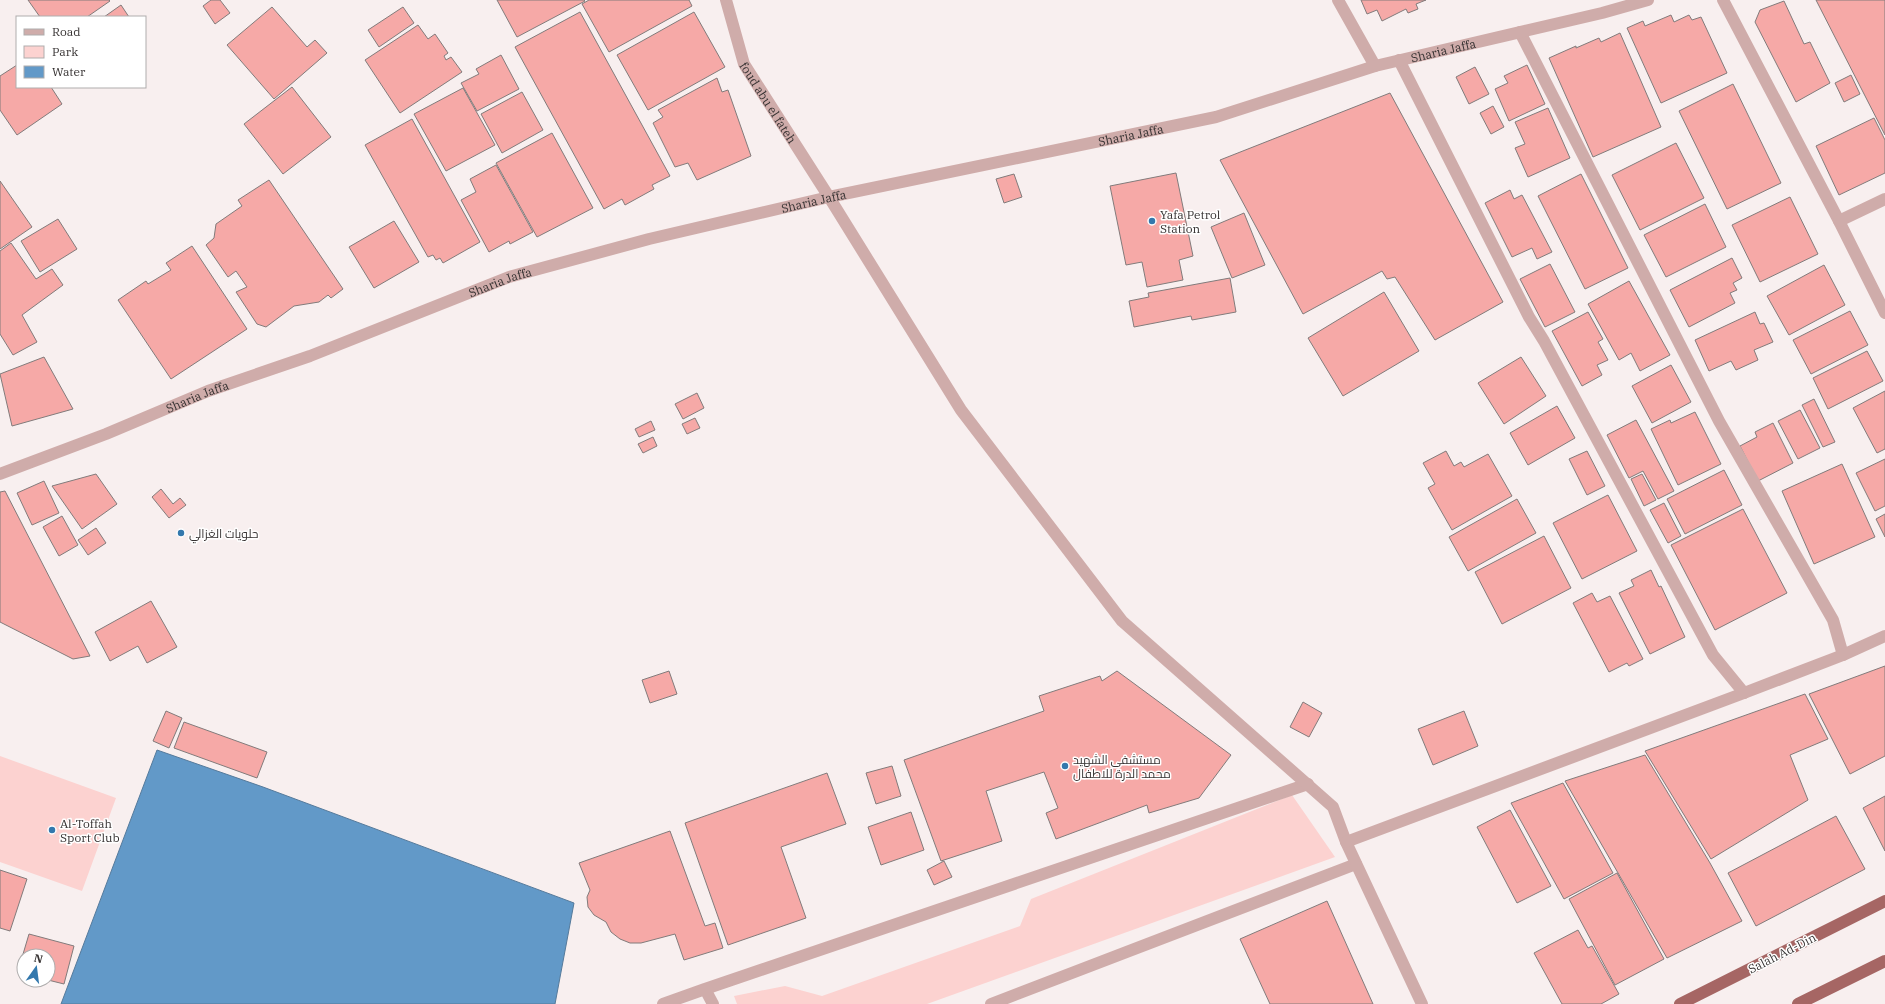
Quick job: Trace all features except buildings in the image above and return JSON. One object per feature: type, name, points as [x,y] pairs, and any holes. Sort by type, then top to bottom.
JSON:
[{"type":"highway","name":"Salah Ad-Din","points":[[1680,1004],[1885,901]]},
{"type":"highway","points":[[1798,1004],[1885,961]]},
{"type":"street","name":"foud abu el fateh","points":[[726,0],[744,64],[829,197],[960,410],[1122,621],[1333,807],[1346,842],[1422,1004]]},
{"type":"street","points":[[1338,0],[1375,66]]},
{"type":"street","name":"Sharia Jaffa","points":[[0,474],[106,434],[208,391],[310,356],[509,277],[649,239],[829,197],[1216,117],[1375,66],[1648,0]]},
{"type":"street","points":[[1723,0],[1839,221],[1885,313]]},
{"type":"street","points":[[1520,32],[1719,421],[1833,620],[1843,655]]},
{"type":"street","points":[[1398,60],[1529,317],[1544,341],[1713,655],[1744,693]]},
{"type":"street","points":[[1839,221],[1885,199]]},
{"type":"street","points":[[1346,842],[1744,693],[1843,655],[1885,636]]},
{"type":"street","points":[[663,1004],[1308,784]]},
{"type":"street","points":[[991,1004],[1356,864]]},
{"type":"street","points":[[705,989],[713,1004]]},
{"type":"green space","name":"Al-Toffah Sport Club","points":[[0,756],[116,798],[82,891],[0,862]]},
{"type":"green space","points":[[1292,795],[1335,857],[927,1004],[737,1004],[734,996],[785,986],[822,996],[1020,926],[1031,899]]},
{"type":"water","points":[[157,750],[263,787],[574,903],[555,1004],[61,1004]]},
{"type":"place","name":"Yafa Petrol Station","points":[[1152,221]]},
{"type":"place","name":"حلويات الغزالي","points":[[181,533]]},
{"type":"place","name":"مستشفى الشهيد محمد الدرة للاطفال","points":[[1065,766]]},
{"type":"place","name":"Al-Toffah Sport Club","points":[[52,830]]}]
